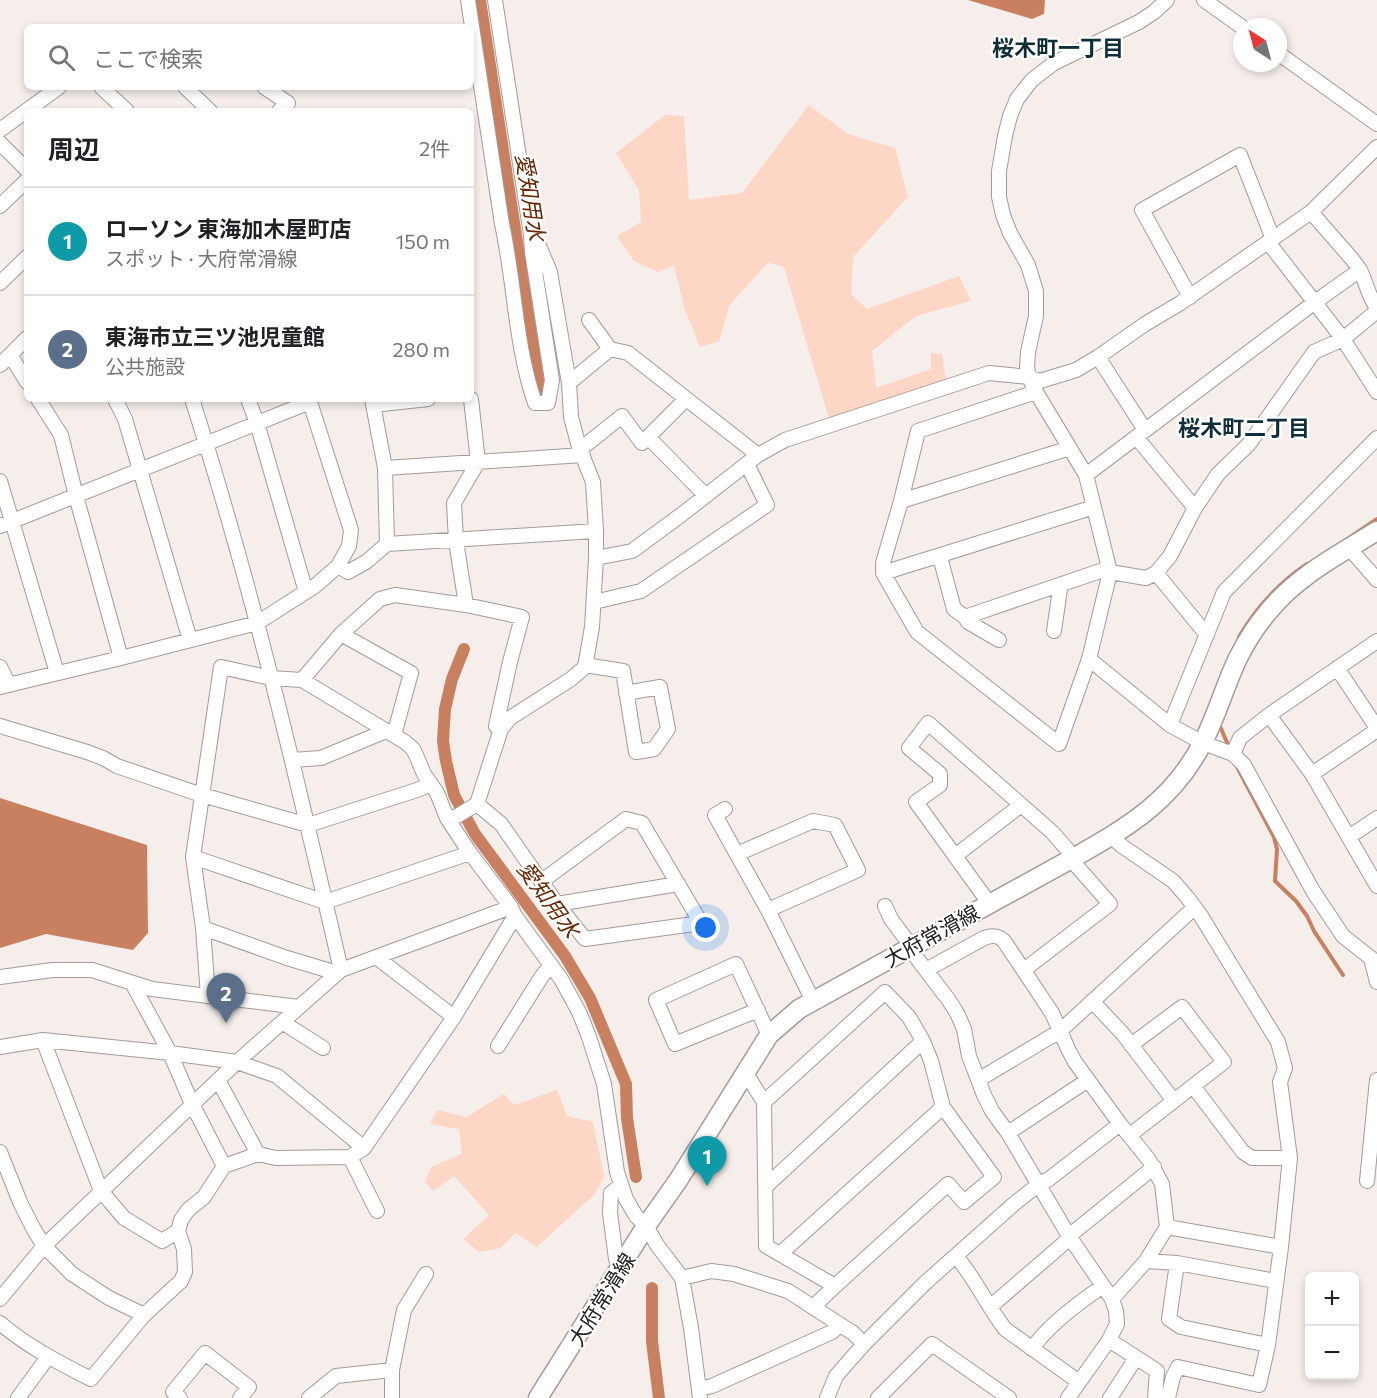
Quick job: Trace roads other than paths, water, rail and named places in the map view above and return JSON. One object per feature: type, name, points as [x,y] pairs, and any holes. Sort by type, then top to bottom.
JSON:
[{"type":"main road","name":"大府常滑線","points":[[538,1398],[646,1226],[680,1179],[769,1035],[799,1009],[1073,858],[1150,810],[1181,778],[1203,743],[1238,657],[1267,613],[1283,594],[1303,577],[1377,531]]},
{"type":"street","points":[[468,0],[472,24]]},
{"type":"street","points":[[474,40],[528,382],[535,403],[548,403],[552,380],[495,0]]},
{"type":"street","points":[[1036,392],[918,431],[883,573],[917,632],[1059,744],[1089,659],[1110,570],[1086,475],[1029,377],[1028,352],[1036,316],[1036,291],[1028,266],[1006,224],[999,197],[999,171],[1010,116],[1021,93],[1032,80],[1054,63],[1139,22],[1167,0]]},
{"type":"street","points":[[1204,0],[1233,21]]},
{"type":"street","points":[[1287,59],[1377,124]]},
{"type":"street","points":[[44,107],[57,90]]},
{"type":"street","points":[[104,90],[124,108]]},
{"type":"street","points":[[187,90],[195,106]]},
{"type":"street","points":[[268,90],[288,103],[282,108]]},
{"type":"street","points":[[0,130],[24,117]]},
{"type":"street","points":[[0,143],[24,167]]},
{"type":"street","points":[[596,558],[632,551],[753,459],[785,440],[988,373],[1029,377],[1041,381],[1076,370],[1190,297],[1311,213],[1377,147]]},
{"type":"street","points":[[1190,297],[1142,210],[1240,155],[1271,234],[1271,240],[1343,339],[1377,392]]},
{"type":"street","points":[[0,206],[24,183]]},
{"type":"street","points":[[965,617],[1110,570],[1146,578],[1156,573],[1170,556],[1195,507],[1218,474],[1249,444],[1314,352],[1343,339],[1377,309],[1360,270],[1311,213]]},
{"type":"street","points":[[452,817],[475,805],[501,729],[510,718],[571,679],[585,667],[592,627],[596,558],[593,482],[571,417],[569,383],[550,272],[540,248],[531,235]]},
{"type":"street","points":[[0,283],[24,260]]},
{"type":"street","points":[[1086,475],[1360,270]]},
{"type":"street","points":[[589,320],[610,349],[628,353],[686,399],[753,459],[767,505],[641,591],[594,602]]},
{"type":"street","points":[[24,341],[5,360],[24,379]]},
{"type":"street","points":[[569,383],[610,349]]},
{"type":"street","points":[[1098,357],[1140,434],[1195,507]]},
{"type":"street","points":[[385,468],[478,462],[581,451],[622,417],[642,444],[686,399]]},
{"type":"street","points":[[40,402],[61,435],[121,658]]},
{"type":"street","points":[[116,402],[125,419],[190,640]]},
{"type":"street","points":[[193,402],[257,623],[308,825],[339,972]]},
{"type":"street","points":[[249,402],[306,592]]},
{"type":"street","points":[[6,524],[305,402]]},
{"type":"street","points":[[0,667],[4,686],[121,658],[257,623],[315,586],[338,566],[349,546],[351,530],[311,402]]},
{"type":"street","points":[[372,402],[385,468],[387,544]]},
{"type":"street","points":[[466,605],[456,541],[454,503],[478,462],[471,402]]},
{"type":"street","points":[[648,437],[706,496]]},
{"type":"street","points":[[1170,725],[1224,592],[1377,438]]},
{"type":"street","points":[[901,501],[1070,448]]},
{"type":"street","points":[[0,481],[6,524],[57,673]]},
{"type":"street","points":[[883,573],[1094,507]]},
{"type":"street","points":[[338,566],[348,572],[366,562],[387,544],[596,531]]},
{"type":"street","points":[[1349,548],[1377,580]]},
{"type":"street","points":[[940,556],[954,609],[968,622],[999,640]]},
{"type":"street","points":[[1156,573],[1207,635]]},
{"type":"street","points":[[1054,631],[1059,585]]},
{"type":"street","points":[[302,680],[341,634],[380,599],[395,595],[522,616],[496,726],[501,729]]},
{"type":"street","points":[[341,634],[411,673],[390,733]]},
{"type":"street","points":[[1233,754],[1240,738],[1269,715],[1377,641]]},
{"type":"street","points":[[1089,659],[1170,725],[1203,743],[1233,754],[1244,765],[1313,891],[1343,936],[1374,960],[1377,982]]},
{"type":"street","points":[[585,664],[623,671],[636,752],[654,749],[669,729],[660,687],[627,693]]},
{"type":"street","points":[[208,996],[203,928],[193,857],[222,667],[271,678],[302,680],[413,749],[424,774],[452,817],[470,853],[551,965],[579,1012],[604,1084],[616,1172],[626,1199],[682,1278],[699,1394],[832,1332],[840,1325]]},
{"type":"street","points":[[1312,774],[1377,729],[1337,668]]},
{"type":"street","points":[[1269,715],[1312,774],[1377,886]]},
{"type":"street","points":[[989,903],[916,802],[940,785],[939,774],[909,748],[928,723],[1052,832],[1073,858],[1075,864],[1110,904],[1029,966]]},
{"type":"street","points":[[0,726],[87,752],[117,766],[201,795],[308,825],[431,784]]},
{"type":"street","points":[[292,760],[321,758],[390,733]]},
{"type":"street","points":[[475,805],[501,824],[557,904],[585,939],[701,923],[642,824],[626,819],[542,881]]},
{"type":"street","points":[[955,856],[1021,805]]},
{"type":"street","points":[[725,808],[715,815],[768,910],[813,1001]]},
{"type":"street","points":[[1349,837],[1377,818]]},
{"type":"street","points":[[737,854],[813,820],[835,825],[858,870],[768,910]]},
{"type":"street","points":[[1111,836],[1173,881],[1201,915],[1278,1042],[1284,1068],[1280,1082],[1290,1173],[1268,1345],[1259,1385],[1178,1367],[1168,1398]]},
{"type":"street","points":[[193,857],[325,902],[470,853]]},
{"type":"street","points":[[557,904],[678,884]]},
{"type":"street","points":[[885,906],[891,919],[957,1013],[964,1029],[969,1056],[992,1111],[1008,1133],[1069,1237],[1112,1299],[1117,1324],[1109,1340],[1068,1398]]},
{"type":"street","points":[[978,1080],[1060,1031],[1194,908]]},
{"type":"street","points":[[0,1299],[44,1246],[101,1191],[237,1062],[339,972],[376,957],[513,912]]},
{"type":"street","points":[[0,1323],[12,1334],[48,1357],[91,1379],[144,1315],[181,1281],[185,1272],[184,1249],[178,1231],[181,1220],[188,1210],[204,1197],[224,1166],[258,1154],[276,1158],[350,1157],[364,1148],[453,1017],[513,912]]},
{"type":"street","points":[[203,928],[287,958],[339,972]]},
{"type":"street","points":[[926,970],[984,938],[1000,937],[1047,1005],[1075,1062],[1154,1167],[1162,1184],[1167,1227],[1146,1261],[1112,1299]]},
{"type":"street","points":[[376,957],[453,1017]]},
{"type":"street","points":[[758,1010],[675,1044],[656,1000],[736,964],[758,1010],[769,1035]]},
{"type":"street","points":[[498,1046],[551,965]]},
{"type":"street","points":[[0,977],[52,970],[92,970],[152,989],[299,1007]]},
{"type":"street","points":[[132,983],[170,1053],[192,1104],[224,1166]]},
{"type":"street","points":[[764,1102],[885,992],[909,1017],[923,1041],[943,1107],[994,1177],[964,1202],[948,1184],[813,1307]]},
{"type":"street","points":[[1092,1002],[1123,1034],[1174,1101]]},
{"type":"street","points":[[1130,1135],[1224,1062],[1182,1007],[1131,1045]]},
{"type":"street","points":[[282,1022],[323,1048]]},
{"type":"street","points":[[0,1047],[43,1040],[237,1062],[277,1076],[364,1148]]},
{"type":"street","points":[[43,1040],[101,1191],[124,1218],[162,1241],[178,1231]]},
{"type":"street","points":[[765,1187],[923,1041]]},
{"type":"street","points":[[745,1072],[764,1102],[766,1246],[835,1286]]},
{"type":"street","points":[[218,1080],[258,1154]]},
{"type":"street","points":[[1008,1133],[1088,1080]]},
{"type":"street","points":[[1367,1181],[1377,1080]]},
{"type":"street","points":[[1193,1086],[1243,1152],[1252,1158],[1290,1158]]},
{"type":"street","points":[[780,1254],[943,1107]]},
{"type":"street","points":[[827,1398],[836,1376],[864,1344],[925,1283],[1014,1203],[1120,1124]]},
{"type":"street","points":[[0,1152],[4,1171],[44,1246],[72,1274],[109,1298],[144,1315]]},
{"type":"street","points":[[350,1157],[377,1211]]},
{"type":"street","points":[[990,1307],[1069,1237],[1154,1167]]},
{"type":"street","points":[[621,1185],[611,1193],[610,1213],[616,1259],[622,1265]]},
{"type":"street","points":[[1167,1227],[1281,1247]]},
{"type":"street","points":[[956,1256],[966,1267],[1005,1329],[1079,1382]]},
{"type":"street","points":[[1146,1261],[1177,1263],[1276,1281]]},
{"type":"street","points":[[1177,1263],[1169,1319],[1181,1327],[1268,1345]]},
{"type":"street","points":[[682,1278],[711,1271],[734,1274],[788,1291],[853,1333],[864,1344]]},
{"type":"street","points":[[392,1398],[392,1370],[404,1310],[426,1274]]},
{"type":"street","points":[[1032,1349],[1040,1337],[1103,1286]]},
{"type":"street","points":[[1109,1340],[1157,1371],[1155,1398]]},
{"type":"street","points":[[879,1398],[932,1344],[1009,1398]]},
{"type":"street","points":[[180,1398],[173,1392],[205,1353],[249,1387],[240,1398]]},
{"type":"street","points":[[18,1398],[48,1357]]},
{"type":"street","points":[[1110,1398],[1136,1358]]},
{"type":"street","points":[[309,1398],[336,1376],[392,1370]]},
{"type":"waterway","name":"愛知用水","points":[[480,0],[541,399]]},
{"type":"waterway","points":[[1349,538],[1377,519]]},
{"type":"waterway","points":[[1239,637],[1269,597],[1307,564]]},
{"type":"waterway","name":"愛知用水","points":[[464,649],[452,679],[445,709],[443,741],[454,795],[475,834],[565,956],[590,998],[626,1084],[627,1118],[636,1177]]},
{"type":"waterway","points":[[1219,724],[1229,747]]},
{"type":"waterway","points":[[1236,765],[1274,837],[1277,849],[1275,881],[1296,901],[1307,916],[1314,931],[1343,975]]},
{"type":"waterway","name":"愛知用水","points":[[652,1288],[652,1341],[659,1398]]},
{"type":"place","name":"東海市立三ツ池児童館","points":[[226,1023]]},
{"type":"place","name":"ローソン 東海加木屋町店","points":[[707,1186]]},
{"type":"district","name":"桜木町一丁目","points":[[1058,47]]},
{"type":"district","name":"桜木町二丁目","points":[[1244,427]]}]
